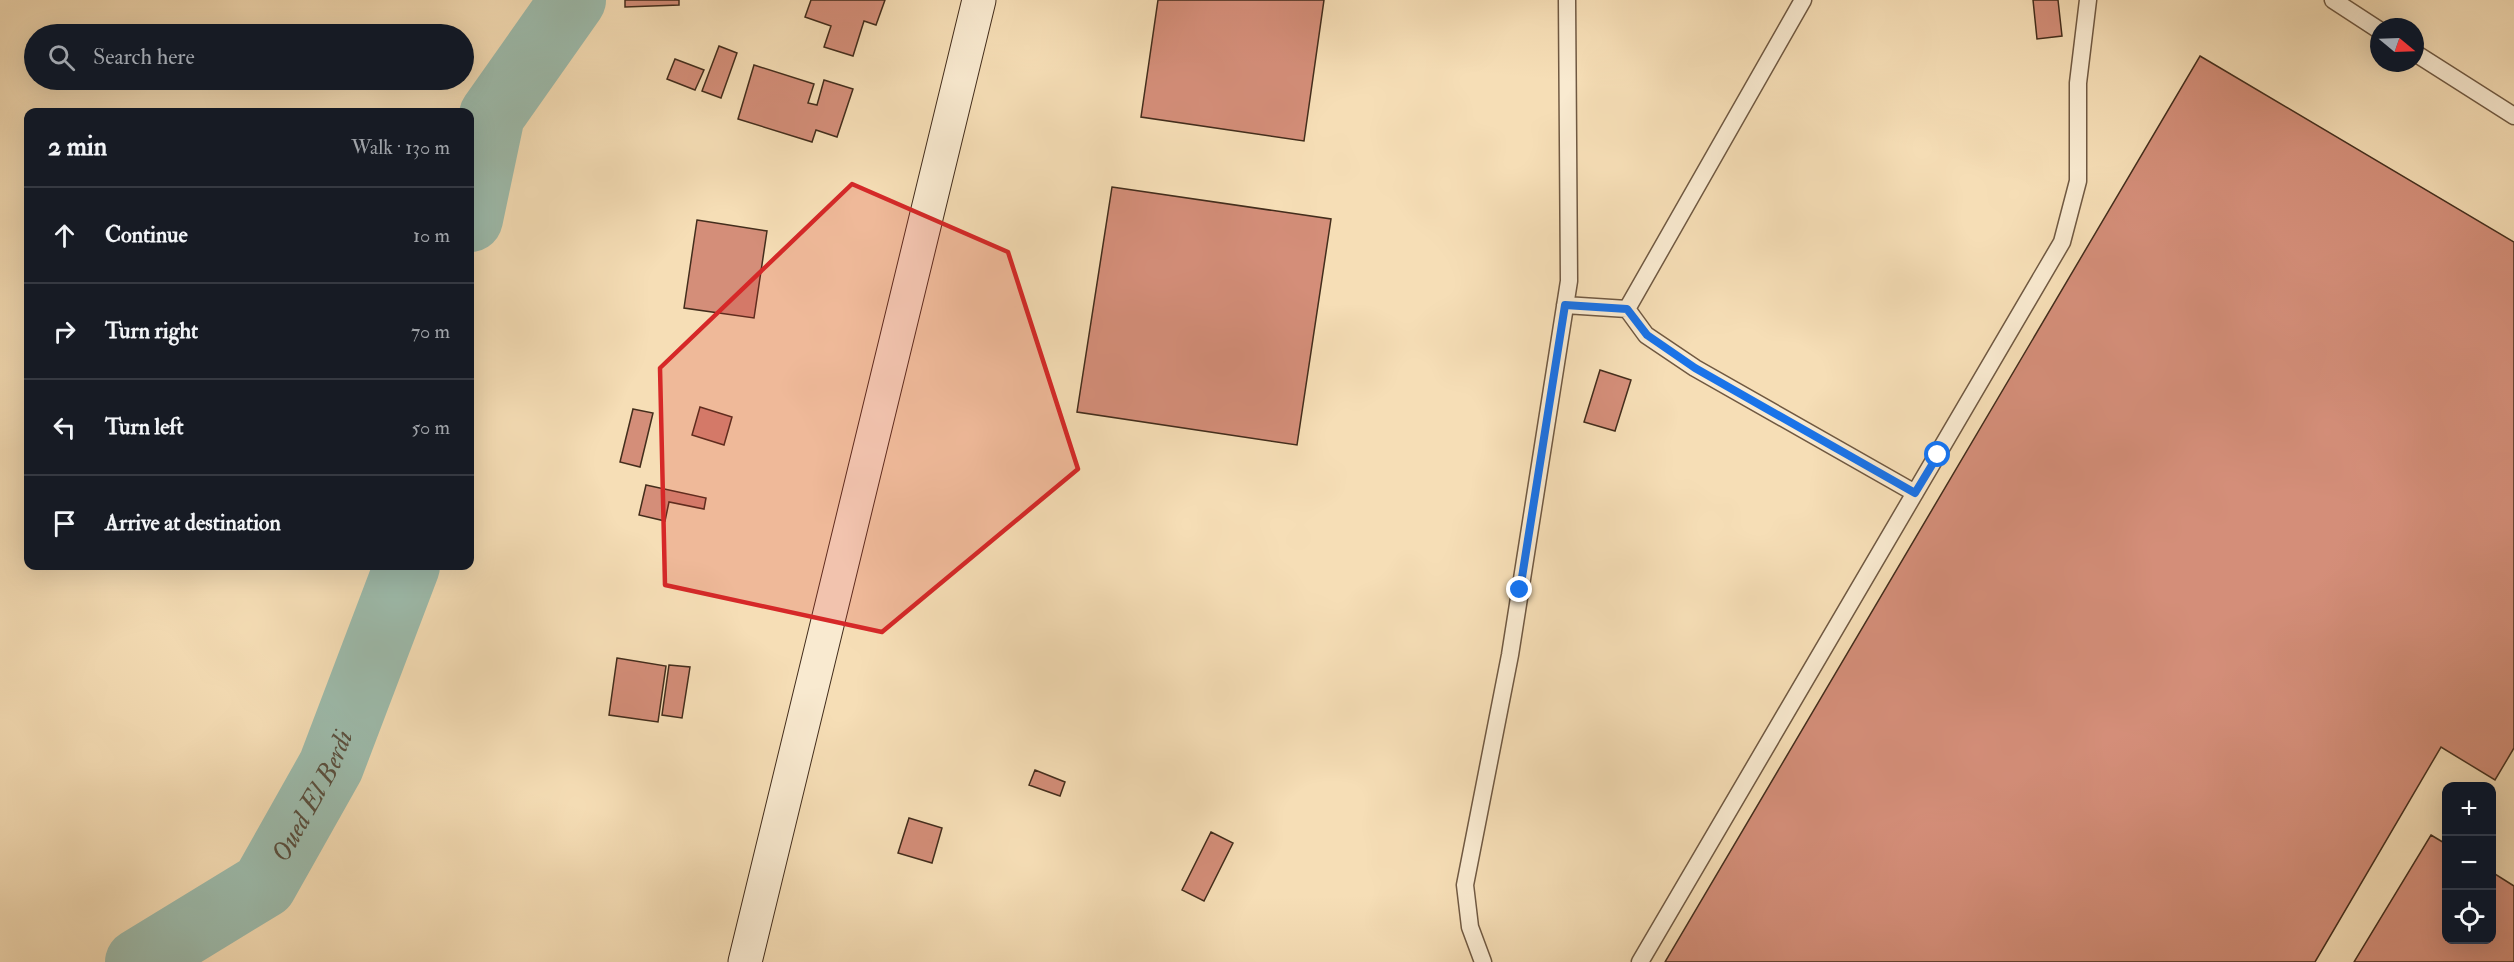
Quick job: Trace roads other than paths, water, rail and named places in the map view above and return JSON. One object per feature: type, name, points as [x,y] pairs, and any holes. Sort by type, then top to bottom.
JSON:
[{"type":"main road","points":[[745,962],[979,0]]},
{"type":"lane","points":[[1483,962],[1470,927],[1465,885],[1510,655],[1569,281],[1566,0]]},
{"type":"lane","points":[[1627,309],[1803,0]]},
{"type":"lane","points":[[1640,962],[2062,242],[2078,181],[2078,83],[2088,0]]},
{"type":"lane","points":[[2333,0],[2370,24]]},
{"type":"lane","points":[[2424,59],[2514,116]]},
{"type":"lane","points":[[1565,305],[1627,309],[1647,335],[1695,368],[1915,493]]},
{"type":"waterway","name":"Oued El Berdi","points":[[474,200],[492,115],[573,0]]},
{"type":"waterway","name":"Oued El Berdi","points":[[138,962],[264,885],[331,766],[405,570]]}]
